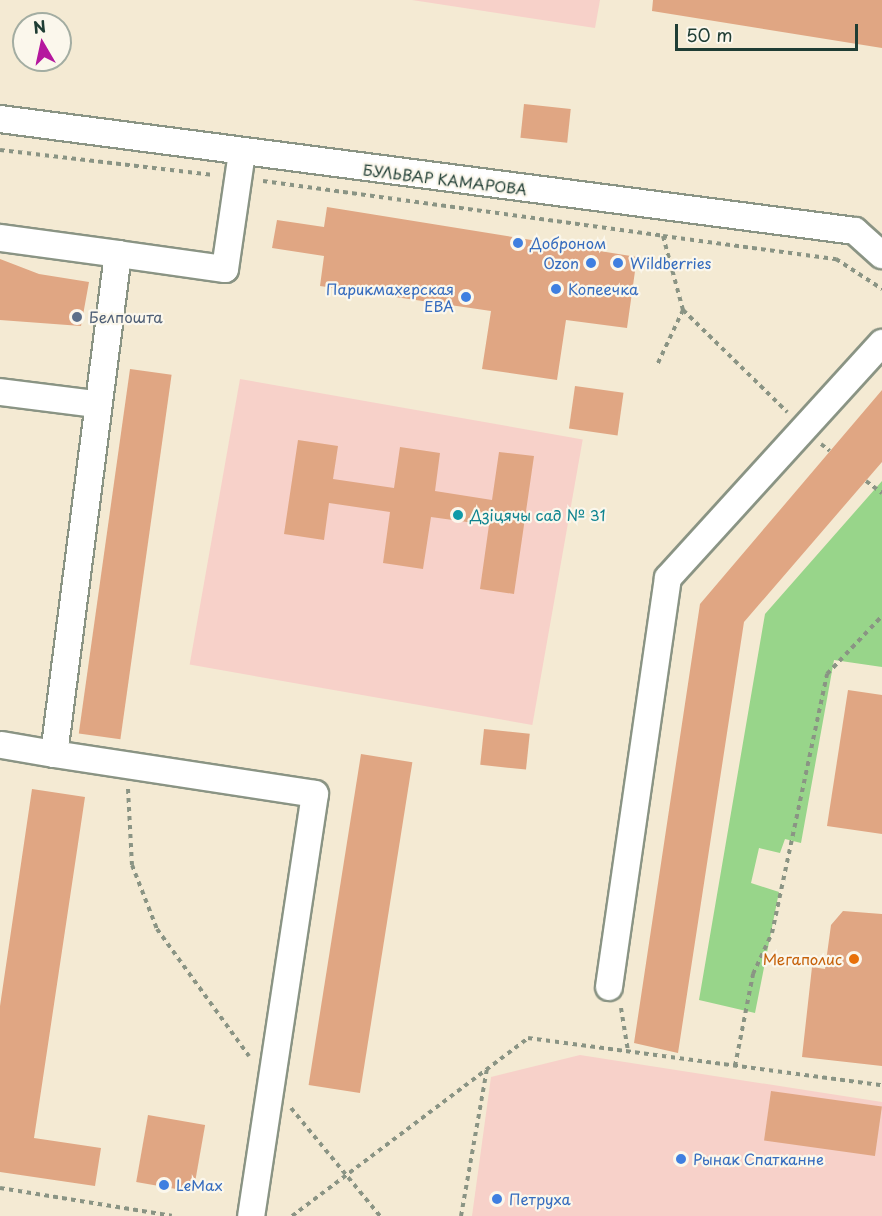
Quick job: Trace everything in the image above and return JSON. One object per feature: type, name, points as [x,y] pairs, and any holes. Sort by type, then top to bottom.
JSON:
[{"type":"street","name":"БУЛЬВАР КАМАРОВА","points":[[0,119],[855,231],[882,255]]},
{"type":"street","points":[[0,238],[225,269],[242,152]]},
{"type":"street","points":[[54,754],[95,404],[118,254]]},
{"type":"street","points":[[616,992],[668,578],[813,441],[882,343]]},
{"type":"street","points":[[0,392],[95,404]]},
{"type":"street","points":[[1,750],[54,754],[315,794],[251,1216]]},
{"type":"path","points":[[0,150],[238,178],[836,258],[882,289]]},
{"type":"path","points":[[663,236],[683,310],[813,441]]},
{"type":"path","points":[[658,363],[683,310]]},
{"type":"path","points":[[866,481],[881,492]]},
{"type":"path","points":[[735,1066],[753,974],[772,933],[827,674],[882,616]]},
{"type":"path","points":[[127,765],[132,865],[157,928],[234,1030],[270,1090],[283,1097],[380,1216]]},
{"type":"path","points":[[616,992],[619,1021],[628,1051]]},
{"type":"path","points":[[292,1216],[528,1038],[882,1085]]},
{"type":"path","points":[[461,1216],[487,1069]]},
{"type":"path","points":[[0,1188],[172,1216]]},
{"type":"shaded area","points":[[412,0],[600,0],[595,28]]},
{"type":"shaded area","points":[[240,379],[583,439],[532,725],[190,665]]},
{"type":"shaded area","name":"Рынак Спатканне","points":[[580,1055],[882,1102],[882,1216],[472,1216],[491,1077]]},
{"type":"green space","points":[[882,481],[882,667],[834,660],[801,843],[785,839],[780,853],[759,848],[751,883],[779,892],[755,1013],[699,1000],[765,614]]},
{"type":"building","points":[[653,0],[882,0],[882,48],[652,11]]},
{"type":"building","points":[[524,104],[571,109],[567,143],[520,138]]},
{"type":"building","points":[[327,207],[637,257],[627,328],[566,320],[557,380],[482,369],[491,311],[320,286],[324,256],[272,248],[277,220],[324,227]]},
{"type":"building","points":[[0,259],[39,274],[89,282],[81,326],[0,320]]},
{"type":"building","points":[[130,369],[172,375],[120,739],[79,733]]},
{"type":"building","points":[[575,386],[624,393],[618,435],[569,429]]},
{"type":"building","points":[[882,390],[882,462],[744,622],[678,1053],[634,1043],[700,604]]},
{"type":"building","name":"Дзіцячы сад № 31","points":[[298,440],[338,446],[333,479],[394,488],[400,447],[440,453],[435,491],[492,500],[499,452],[534,456],[514,594],[480,589],[489,525],[431,517],[423,569],[383,563],[390,512],[329,503],[324,540],[284,534]]},
{"type":"building","points":[[848,690],[882,695],[882,834],[827,826]]},
{"type":"building","points":[[484,729],[530,734],[526,770],[480,765]]},
{"type":"building","points":[[361,754],[412,762],[360,1093],[309,1085]]},
{"type":"building","points":[[32,789],[85,797],[34,1138],[101,1148],[95,1186],[0,1172],[0,1006]]},
{"type":"building","points":[[843,911],[882,914],[882,1066],[802,1057],[812,967],[825,969],[831,925]]},
{"type":"building","points":[[771,1091],[882,1107],[875,1156],[764,1141]]},
{"type":"building","points":[[148,1115],[205,1125],[193,1192],[136,1182]]},
{"type":"place","name":"Доброном","points":[[518,243]]},
{"type":"place","name":"Ozon","points":[[591,263]]},
{"type":"place","name":"Wildberries","points":[[618,263]]},
{"type":"place","name":"Копеечка","points":[[556,289]]},
{"type":"place","name":"Парикмахерская ЕВА","points":[[466,297]]},
{"type":"place","name":"Белпошта","points":[[77,317]]},
{"type":"place","name":"Дзіцячы сад № 31","points":[[458,515]]},
{"type":"place","name":"Мегаполис","points":[[854,959]]},
{"type":"place","name":"Рынак Спатканне","points":[[681,1159]]},
{"type":"place","name":"LeMax","points":[[164,1185]]},
{"type":"place","name":"Петруха","points":[[497,1199]]}]
